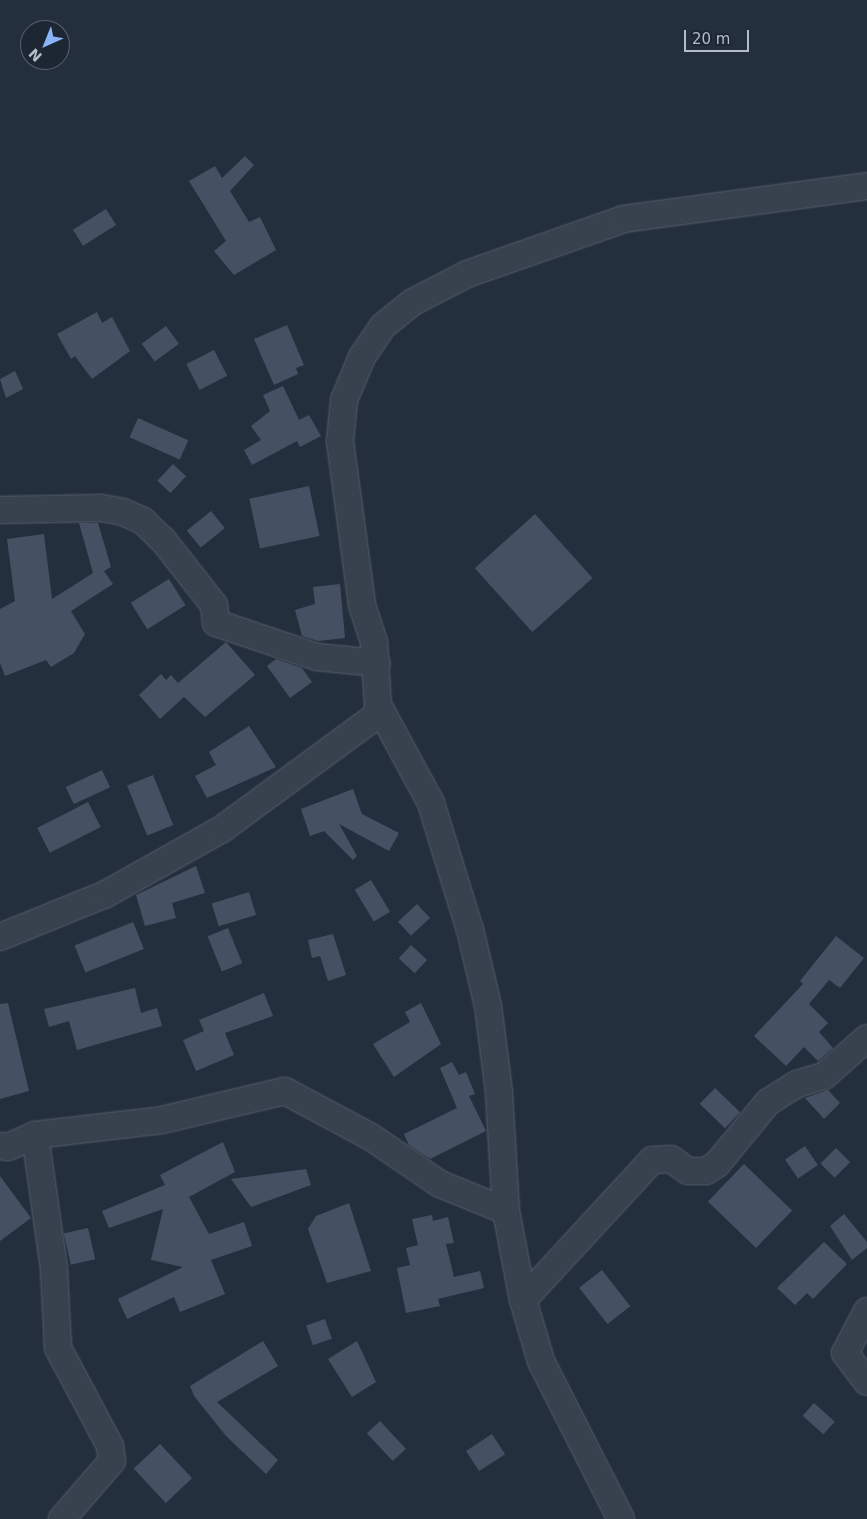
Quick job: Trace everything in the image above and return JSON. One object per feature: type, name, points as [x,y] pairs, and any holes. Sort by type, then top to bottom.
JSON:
[{"type":"street","points":[[621,1519],[541,1361],[523,1300],[506,1210],[499,1092],[488,1006],[470,930],[432,804],[381,712],[377,664],[362,604],[340,441],[344,400],[362,357],[383,326],[413,302],[467,274],[624,219],[867,186]]},
{"type":"street","points":[[0,510],[101,508],[123,512],[144,521],[163,540],[214,606],[216,622],[317,657],[377,664]]},
{"type":"street","points":[[0,937],[106,894],[222,829],[381,712]]},
{"type":"street","points":[[523,1300],[652,1160],[671,1159],[688,1171],[706,1171],[717,1164],[768,1102],[797,1084],[824,1076],[867,1038]]},
{"type":"street","points":[[0,1146],[8,1147],[35,1135],[162,1120],[285,1091],[371,1137],[440,1184],[506,1210]]},
{"type":"street","points":[[35,1135],[54,1269],[58,1348],[110,1446],[112,1461],[62,1519]]},
{"type":"street","points":[[867,1311],[845,1353],[867,1382]]},
{"type":"building","points":[[245,156],[254,165],[230,191],[249,222],[260,217],[276,250],[234,275],[214,251],[226,241],[189,181],[215,166],[222,178]]},
{"type":"building","points":[[106,209],[116,225],[83,246],[73,230]]},
{"type":"building","points":[[97,312],[102,323],[112,317],[130,351],[92,379],[75,356],[71,359],[57,334]]},
{"type":"building","points":[[287,325],[304,365],[296,368],[298,374],[274,385],[254,339]]},
{"type":"building","points":[[166,326],[179,344],[155,361],[142,344]]},
{"type":"building","points":[[214,350],[227,376],[200,390],[186,364]]},
{"type":"building","points":[[15,371],[23,389],[6,398],[0,379]]},
{"type":"building","points":[[283,386],[299,420],[309,415],[321,436],[300,447],[297,441],[252,465],[244,450],[261,440],[251,426],[270,411],[263,395]]},
{"type":"building","points":[[138,418],[188,440],[180,460],[129,437]]},
{"type":"building","points":[[173,464],[186,476],[170,493],[157,481]]},
{"type":"building","points":[[309,486],[320,536],[260,549],[249,499]]},
{"type":"building","points":[[211,511],[225,528],[201,548],[187,531]]},
{"type":"building","points":[[535,514],[593,578],[532,632],[475,568]]},
{"type":"building","points":[[79,523],[98,523],[111,567],[104,571],[113,584],[71,611],[85,634],[74,653],[51,667],[46,660],[5,676],[0,663],[0,609],[15,601],[7,539],[44,534],[52,599],[93,573]]},
{"type":"building","points":[[169,579],[185,605],[147,629],[131,603]]},
{"type":"building","points":[[340,584],[345,638],[318,641],[302,636],[295,610],[315,604],[313,587]]},
{"type":"building","points":[[226,642],[255,675],[205,717],[184,697],[160,719],[139,695],[161,674],[166,680],[171,675],[178,683]]},
{"type":"building","points":[[276,659],[302,668],[312,682],[290,698],[267,666]]},
{"type":"building","points":[[249,726],[276,767],[207,798],[195,776],[216,765],[209,752]]},
{"type":"building","points":[[102,770],[110,787],[74,804],[66,787]]},
{"type":"building","points":[[153,775],[173,825],[147,836],[127,785]]},
{"type":"building","points":[[353,789],[362,814],[399,833],[389,851],[339,824],[357,856],[353,860],[324,831],[310,836],[301,809]]},
{"type":"building","points":[[88,802],[101,827],[50,853],[37,828]]},
{"type":"building","points":[[196,866],[205,893],[172,903],[176,918],[145,926],[136,895]]},
{"type":"building","points":[[371,880],[390,912],[374,922],[355,890]]},
{"type":"building","points":[[249,892],[256,915],[219,926],[212,903]]},
{"type":"building","points":[[417,904],[430,918],[411,936],[398,922]]},
{"type":"building","points":[[133,922],[144,949],[85,972],[75,946]]},
{"type":"building","points":[[228,928],[242,963],[222,971],[208,936]]},
{"type":"building","points":[[333,934],[346,975],[328,981],[320,956],[312,958],[308,940]]},
{"type":"building","points":[[836,936],[864,958],[840,988],[829,980],[809,1004],[828,1023],[819,1032],[833,1048],[818,1061],[804,1047],[786,1066],[754,1036],[803,984],[800,981]]},
{"type":"building","points":[[411,945],[427,960],[415,973],[399,958]]},
{"type":"building","points":[[135,988],[141,1013],[157,1008],[162,1026],[77,1050],[69,1021],[49,1027],[44,1009]]},
{"type":"building","points":[[264,993],[273,1016],[225,1033],[234,1055],[196,1071],[183,1040],[204,1031],[199,1020]]},
{"type":"building","points":[[8,1003],[29,1091],[0,1099],[0,1004]]},
{"type":"building","points":[[421,1003],[441,1044],[394,1077],[373,1044],[410,1022],[405,1012]]},
{"type":"building","points":[[452,1062],[459,1075],[466,1072],[475,1094],[469,1096],[486,1131],[430,1159],[409,1145],[404,1134],[457,1108],[440,1068]]},
{"type":"building","points":[[715,1088],[740,1112],[725,1128],[700,1104]]},
{"type":"building","points":[[828,1090],[840,1103],[824,1119],[805,1098]]},
{"type":"building","points":[[223,1142],[235,1172],[189,1197],[209,1234],[244,1222],[252,1246],[211,1260],[225,1294],[180,1312],[174,1297],[127,1319],[118,1299],[183,1267],[151,1260],[163,1209],[109,1228],[102,1211],[165,1185],[160,1175]]},
{"type":"building","points":[[805,1146],[818,1165],[798,1178],[785,1159]]},
{"type":"building","points":[[836,1148],[850,1162],[835,1178],[820,1164]]},
{"type":"building","points":[[744,1164],[792,1211],[756,1248],[708,1201]]},
{"type":"building","points":[[306,1169],[311,1185],[251,1207],[231,1179]]},
{"type":"building","points":[[0,1176],[31,1218],[0,1241]]},
{"type":"building","points":[[349,1203],[371,1271],[327,1283],[308,1229],[316,1216]]},
{"type":"building","points":[[844,1214],[867,1242],[867,1248],[852,1260],[830,1226]]},
{"type":"building","points":[[432,1215],[433,1221],[448,1217],[454,1243],[446,1244],[454,1277],[480,1271],[484,1288],[438,1299],[440,1306],[406,1313],[397,1268],[410,1265],[406,1248],[418,1245],[412,1219]]},
{"type":"building","points":[[88,1228],[95,1259],[71,1265],[64,1234]]},
{"type":"building","points":[[824,1242],[847,1264],[813,1299],[807,1293],[795,1305],[777,1288]]},
{"type":"building","points":[[602,1270],[630,1306],[607,1324],[579,1288]]},
{"type":"building","points":[[325,1319],[332,1339],[313,1345],[306,1326]]},
{"type":"building","points":[[263,1341],[278,1366],[217,1402],[278,1460],[266,1474],[226,1436],[194,1396],[190,1386]]},
{"type":"building","points":[[357,1341],[376,1382],[352,1397],[328,1359]]},
{"type":"building","points":[[814,1403],[835,1422],[823,1434],[803,1416]]},
{"type":"building","points":[[380,1421],[406,1449],[393,1461],[367,1433]]},
{"type":"building","points":[[492,1434],[505,1454],[479,1471],[466,1451]]},
{"type":"building","points":[[160,1444],[192,1478],[166,1503],[134,1469]]}]
